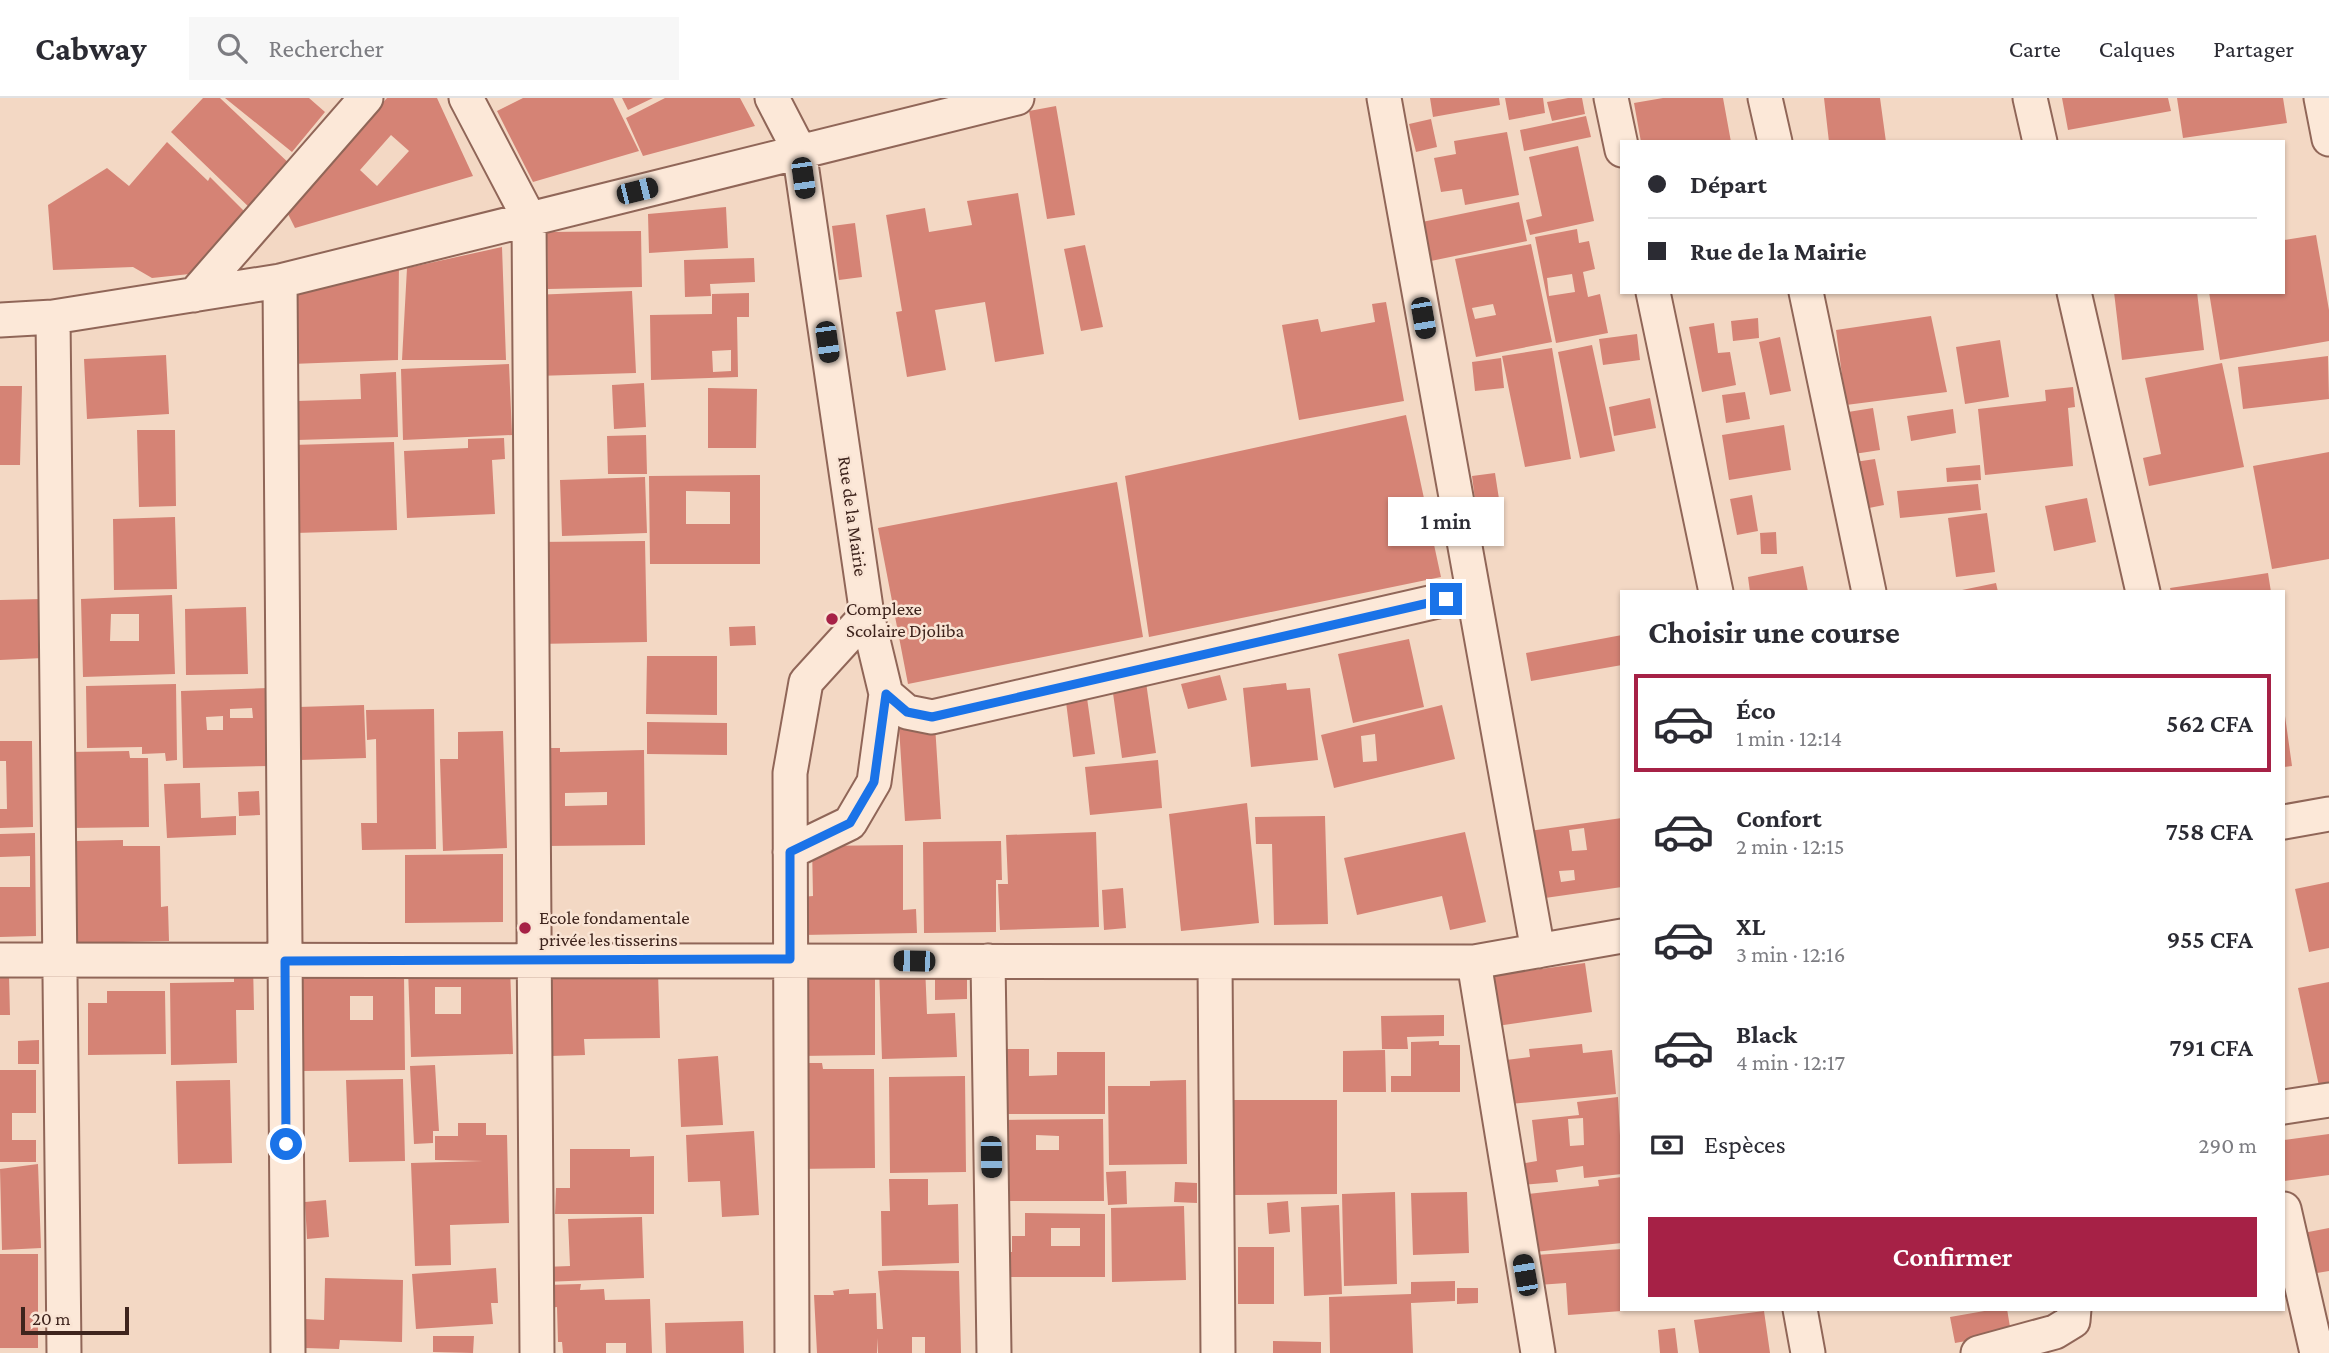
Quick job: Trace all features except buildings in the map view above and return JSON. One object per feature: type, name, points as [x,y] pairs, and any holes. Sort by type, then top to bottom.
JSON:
[{"type":"street","points":[[194,295],[366,98]]},
{"type":"street","points":[[466,98],[529,218],[537,1353]]},
{"type":"street","name":"Rue de la Mairie","points":[[772,98],[799,150],[867,615],[886,694]]},
{"type":"street","points":[[0,320],[53,317],[280,281],[1017,98]]},
{"type":"street","points":[[1384,98],[1538,951]]},
{"type":"street","points":[[1611,98],[1620,141]]},
{"type":"street","points":[[1765,98],[1775,140]]},
{"type":"street","points":[[2030,98],[2040,140]]},
{"type":"street","points":[[2321,98],[2329,139]]},
{"type":"street","points":[[280,281],[288,1353]]},
{"type":"street","points":[[1653,294],[1716,590]]},
{"type":"street","points":[[1806,294],[1869,590]]},
{"type":"street","points":[[2074,294],[2143,590]]},
{"type":"street","points":[[53,317],[64,1353]]},
{"type":"street","points":[[886,694],[907,712],[932,717],[1473,593]]},
{"type":"street","points":[[792,1353],[790,773],[806,682],[867,615]]},
{"type":"street","points":[[790,852],[850,823],[874,782],[886,694]]},
{"type":"street","points":[[2285,822],[2329,814]]},
{"type":"street","points":[[0,960],[1474,962],[1620,936]]},
{"type":"street","points":[[988,961],[994,1353]]},
{"type":"street","points":[[1215,962],[1218,1353]]},
{"type":"street","points":[[1474,962],[1538,1353]]},
{"type":"street","points":[[2285,1107],[2329,1100]]},
{"type":"street","points":[[2285,1213],[2317,1353]]},
{"type":"street","points":[[1800,1311],[1808,1353]]},
{"type":"street","points":[[1978,1353],[2055,1332],[2073,1321],[2074,1311]]},
{"type":"place","name":"Complexe Scolaire Djoliba","points":[[832,619]]},
{"type":"place","name":"Ecole fondamentale privée les tisserins","points":[[525,928]]},
{"type":"route","points":[[286,1144],[285,961],[790,959],[790,852],[850,823],[874,782],[886,694],[907,712],[932,717],[1446,599]]}]
